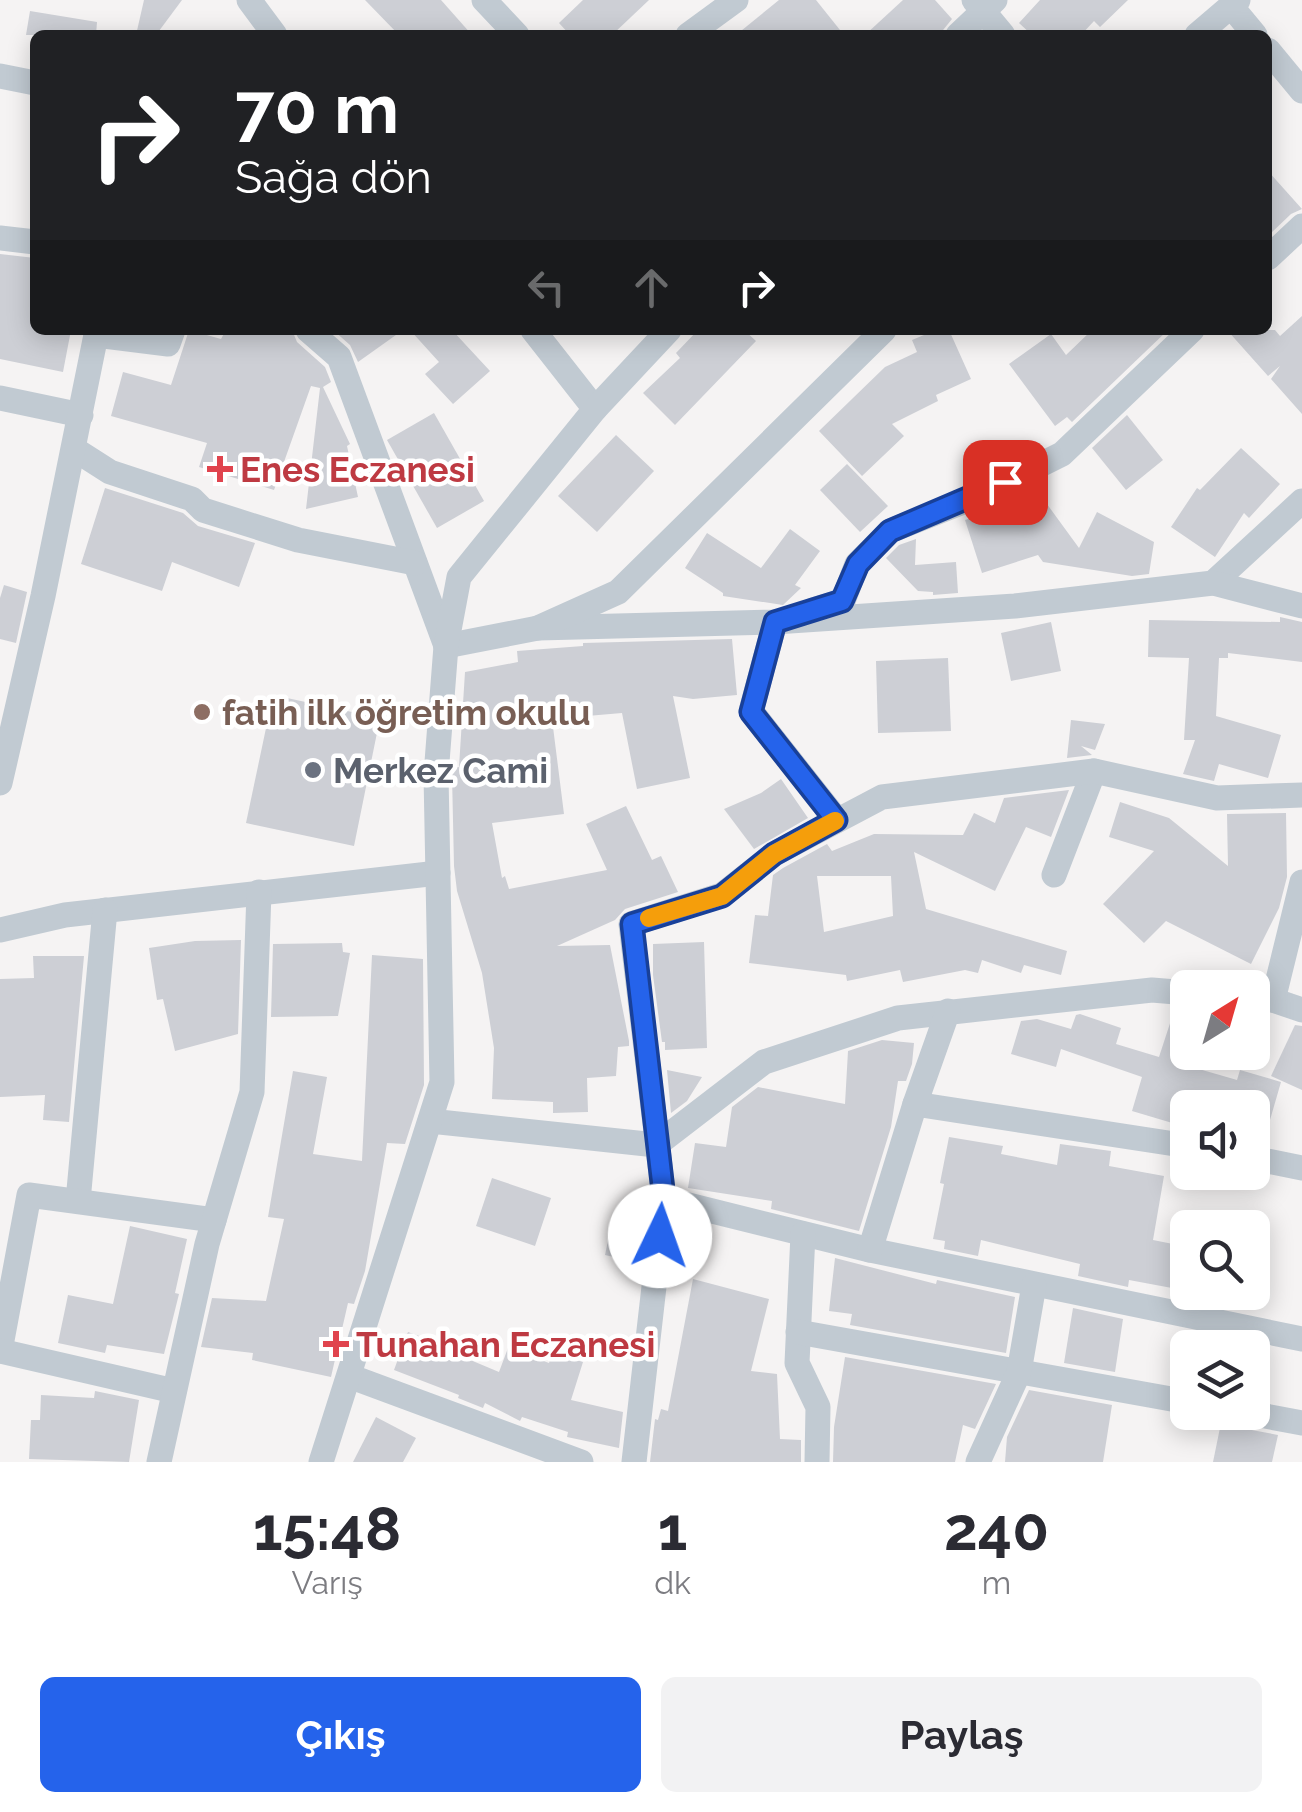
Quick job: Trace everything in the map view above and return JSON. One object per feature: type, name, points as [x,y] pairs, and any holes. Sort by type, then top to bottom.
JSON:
[{"type":"street","points":[[484,0],[511,30]]},
{"type":"street","points":[[252,1],[272,30]]},
{"type":"street","points":[[962,30],[984,3],[1000,30]]},
{"type":"street","points":[[1203,30],[1234,3],[1252,30]]},
{"type":"street","points":[[693,30],[720,4]]},
{"type":"street","points":[[1272,55],[1302,91]]},
{"type":"street","points":[[0,76],[30,82]]},
{"type":"street","points":[[1272,254],[1302,226]]},
{"type":"street","points":[[0,238],[30,241]]},
{"type":"street","points":[[0,783],[96,335]]},
{"type":"street","points":[[109,335],[168,344],[171,335]]},
{"type":"street","points":[[314,335],[339,357],[446,646]]},
{"type":"street","points":[[537,335],[595,409]]},
{"type":"street","points":[[322,1462],[442,1082],[436,776],[446,646],[459,577],[595,409],[664,335]]},
{"type":"street","points":[[538,628],[618,592],[879,335]]},
{"type":"street","points":[[775,622],[842,601],[858,564],[890,531],[976,497],[1062,454],[1187,335]]},
{"type":"street","points":[[0,398],[81,415]]},
{"type":"street","points":[[74,449],[110,472],[192,499],[202,510],[298,540],[416,563]]},
{"type":"street","points":[[1213,583],[1302,502]]},
{"type":"street","points":[[446,646],[538,628],[775,622],[1014,606],[1213,583],[1302,606]]},
{"type":"street","points":[[775,622],[751,712],[836,820]]},
{"type":"street","points":[[1054,875],[1094,772]]},
{"type":"street","points":[[634,1462],[664,1199],[632,924],[722,896],[774,854],[882,796],[1094,772],[1217,798],[1302,795]]},
{"type":"street","points":[[0,930],[105,910],[438,874]]},
{"type":"street","points":[[1270,978],[1302,882]]},
{"type":"street","points":[[159,1462],[214,1220],[252,1092],[259,892]]},
{"type":"street","points":[[78,1200],[105,910]]},
{"type":"street","points":[[430,1121],[656,1145],[764,1062],[898,1018],[1170,991]]},
{"type":"street","points":[[1270,1001],[1302,1010]]},
{"type":"street","points":[[870,1250],[948,1011]]},
{"type":"street","points":[[915,1104],[1170,1143]]},
{"type":"street","points":[[1270,1162],[1302,1168]]},
{"type":"street","points":[[174,1391],[0,1351],[29,1195],[214,1220]]},
{"type":"street","points":[[664,1199],[870,1250],[1302,1339]]},
{"type":"street","points":[[803,1234],[797,1364],[818,1407],[817,1462]]},
{"type":"street","points":[[978,1462],[1019,1372],[1034,1285]]},
{"type":"street","points":[[798,1332],[1170,1399]]},
{"type":"street","points":[[349,1376],[581,1462]]},
{"type":"street","points":[[1270,1417],[1302,1423]]},
{"type":"building","points":[[144,0],[182,0],[160,30],[137,30]]},
{"type":"building","points":[[365,0],[441,0],[468,30],[394,30]]},
{"type":"building","points":[[583,0],[649,0],[617,30],[565,30],[559,23]]},
{"type":"building","points":[[779,0],[816,0],[840,30],[742,30]]},
{"type":"building","points":[[903,0],[935,0],[952,19],[943,30],[870,30]]},
{"type":"building","points":[[1040,0],[1128,0],[1100,27],[1094,21],[1086,30],[1027,30],[1019,23]]},
{"type":"building","points":[[30,11],[97,22],[96,30],[30,30],[30,35],[26,35]]},
{"type":"building","points":[[1272,175],[1302,209],[1272,232]]},
{"type":"building","points":[[0,254],[30,257],[30,335],[70,335],[63,372],[0,359]]},
{"type":"building","points":[[1302,316],[1302,414],[1271,379],[1280,366],[1268,376],[1231,335],[1272,335],[1275,330],[1280,336]]},
{"type":"building","points":[[187,335],[221,339],[223,335],[294,335],[325,367],[331,382],[323,387],[350,444],[347,446],[358,497],[306,509],[320,388],[311,386],[274,490],[199,467],[207,443],[111,416],[123,372],[171,385]]},
{"type":"building","points":[[339,335],[396,335],[358,362],[350,345]]},
{"type":"building","points":[[415,335],[457,335],[490,371],[453,404],[425,374],[439,362]]},
{"type":"building","points":[[693,335],[749,335],[756,341],[675,425],[643,393],[680,358],[676,353]]},
{"type":"building","points":[[924,335],[951,335],[971,379],[936,395],[938,401],[892,424],[904,436],[862,476],[819,431],[885,367],[917,352],[912,340]]},
{"type":"building","points":[[1050,335],[1066,355],[1087,335],[1163,335],[1072,422],[1067,417],[1055,426],[1009,364]]},
{"type":"building","points":[[434,413],[484,501],[437,528],[387,440]]},
{"type":"building","points":[[1127,415],[1163,460],[1126,490],[1092,448]]},
{"type":"building","points":[[616,435],[654,471],[597,532],[558,496]]},
{"type":"building","points":[[1241,448],[1280,484],[1249,518],[1244,513],[1215,557],[1171,527],[1197,488],[1200,490]]},
{"type":"building","points":[[847,464],[888,506],[860,532],[820,490]]},
{"type":"building","points":[[105,488],[183,513],[198,526],[255,543],[239,587],[172,562],[162,591],[81,564]]},
{"type":"building","points":[[1036,489],[1079,548],[1097,512],[1154,542],[1149,574],[1132,576],[1043,562],[1038,555],[982,573],[965,520],[1014,505]]},
{"type":"building","points":[[790,529],[820,551],[795,585],[801,588],[783,605],[723,596],[685,568],[707,533],[761,568]]},
{"type":"building","points":[[916,539],[915,565],[956,562],[958,593],[933,595],[918,591],[886,558],[899,545]]},
{"type":"building","points":[[4,585],[27,592],[16,643],[0,639],[0,598]]},
{"type":"building","points":[[1280,617],[1302,622],[1302,662],[1228,653],[1228,658],[1219,658],[1216,716],[1281,735],[1268,778],[1219,764],[1214,781],[1183,774],[1195,740],[1184,740],[1189,658],[1148,657],[1149,620],[1280,622]]},
{"type":"building","points":[[1051,622],[1061,671],[1011,681],[1001,633]]},
{"type":"building","points":[[732,639],[737,695],[693,699],[673,696],[690,778],[637,789],[622,713],[552,719],[564,814],[492,823],[502,878],[505,876],[509,889],[607,870],[586,824],[626,806],[652,860],[661,856],[678,892],[625,909],[615,920],[557,946],[610,945],[629,1041],[629,1046],[618,1047],[616,1076],[587,1078],[588,1112],[553,1113],[553,1102],[492,1099],[494,1048],[482,973],[457,891],[454,866],[452,775],[453,768],[459,767],[465,672],[518,662],[517,651],[583,643]]},
{"type":"building","points":[[948,658],[951,731],[878,733],[876,661]]},
{"type":"building","name":"Merkez Cami","points":[[273,695],[380,718],[354,846],[246,823]]},
{"type":"building","points":[[1071,720],[1105,724],[1095,750],[1081,746],[1092,755],[1067,758]]},
{"type":"building","points":[[781,779],[808,818],[754,849],[724,809],[761,793]]},
{"type":"building","points":[[1069,790],[1051,837],[1026,827],[995,891],[914,852],[926,909],[1067,951],[1061,975],[1024,965],[1021,973],[982,960],[978,973],[965,970],[903,982],[900,970],[847,981],[846,975],[749,963],[755,915],[768,916],[773,875],[783,868],[827,844],[832,851],[874,834],[963,835],[974,813],[995,823],[1004,798]],"holes":[[[817,876],[891,876],[893,916],[824,932]]]},
{"type":"building","points":[[1120,802],[1169,818],[1228,866],[1227,814],[1286,813],[1287,877],[1279,908],[1251,964],[1166,921],[1144,943],[1103,904],[1154,851],[1109,837]]},
{"type":"building","points":[[241,940],[238,1034],[175,1051],[163,999],[157,1000],[149,948]]},
{"type":"building","points":[[704,942],[707,1048],[665,1050],[653,975],[653,944]]},
{"type":"building","points":[[342,943],[343,952],[350,953],[338,1016],[271,1017],[273,944]]},
{"type":"building","points":[[372,955],[423,959],[424,1085],[405,1144],[387,1143],[365,1271],[354,1304],[348,1303],[331,1377],[252,1360],[253,1353],[201,1347],[212,1298],[266,1301],[284,1219],[268,1217],[293,1071],[327,1077],[313,1154],[362,1161]]},
{"type":"building","points":[[33,956],[84,956],[69,1122],[43,1120],[45,1095],[0,1097],[0,979],[34,978]]},
{"type":"building","points":[[1080,1014],[1121,1028],[1116,1044],[1159,1057],[1170,1023],[1170,1070],[1202,1070],[1237,1080],[1240,1070],[1281,1082],[1270,1120],[1270,1090],[1170,1090],[1170,1122],[1132,1111],[1142,1077],[1061,1049],[1056,1067],[1011,1054],[1021,1021],[1037,1019],[1071,1029]]},
{"type":"building","points":[[1295,1025],[1302,1026],[1302,1090],[1271,1076]]},
{"type":"building","points":[[882,1040],[914,1043],[912,1064],[906,1081],[898,1081],[891,1127],[859,1231],[771,1209],[772,1201],[688,1188],[695,1143],[726,1147],[732,1107],[758,1087],[845,1104],[848,1051]]},
{"type":"building","points":[[667,1070],[702,1077],[687,1101],[671,1113]]},
{"type":"building","points":[[949,1137],[1003,1146],[1001,1154],[1057,1165],[1060,1144],[1111,1151],[1109,1166],[1164,1176],[1153,1240],[1170,1243],[1170,1288],[1129,1280],[1128,1287],[1078,1276],[1080,1264],[981,1240],[978,1256],[944,1249],[945,1241],[933,1239],[944,1184],[940,1183]]},
{"type":"building","points":[[492,1178],[551,1198],[535,1246],[476,1226]]},
{"type":"building","points":[[614,1212],[645,1219],[640,1263],[605,1255]]},
{"type":"building","points":[[130,1226],[187,1239],[164,1354],[107,1345],[105,1353],[58,1343],[68,1295],[113,1304]]},
{"type":"building","points":[[835,1258],[936,1284],[937,1280],[1015,1297],[1006,1353],[850,1325],[852,1314],[829,1311]]},
{"type":"building","points":[[693,1279],[769,1299],[751,1371],[777,1374],[780,1439],[801,1440],[801,1462],[650,1462],[655,1419],[658,1420],[661,1409],[668,1411]]},
{"type":"building","points":[[1073,1308],[1123,1319],[1115,1372],[1064,1363]]},
{"type":"building","points":[[408,1332],[458,1350],[456,1354],[499,1372],[508,1348],[549,1363],[552,1353],[583,1362],[571,1400],[623,1412],[619,1448],[567,1437],[568,1432],[522,1417],[520,1421],[485,1403],[483,1408],[394,1370]]},
{"type":"building","points":[[845,1357],[996,1384],[975,1429],[963,1425],[955,1462],[833,1462]]},
{"type":"building","points":[[1029,1390],[1112,1405],[1103,1462],[1005,1462],[1007,1437]]},
{"type":"building","points":[[95,1391],[139,1400],[129,1462],[29,1459],[31,1420],[40,1420],[41,1395],[94,1398]]},
{"type":"building","points":[[376,1417],[416,1438],[403,1462],[353,1462]]},
{"type":"building","points":[[1220,1430],[1278,1435],[1272,1462],[1213,1462]]},
{"type":"slow traffic","points":[[649,918],[722,896],[774,854],[835,821]]},
{"type":"place","name":"Enes Eczanesi","points":[[220,469]]},
{"type":"place","name":"fatih ilk öğretim okulu","points":[[202,712]]},
{"type":"place","name":"Merkez Cami","points":[[313,770]]},
{"type":"place","name":"Tunahan Eczanesi","points":[[336,1344]]},
{"type":"route","points":[[660,1236],[664,1199],[632,924],[722,896],[774,854],[836,820],[751,712],[775,622],[842,601],[858,564],[890,531],[1005,482]]}]
